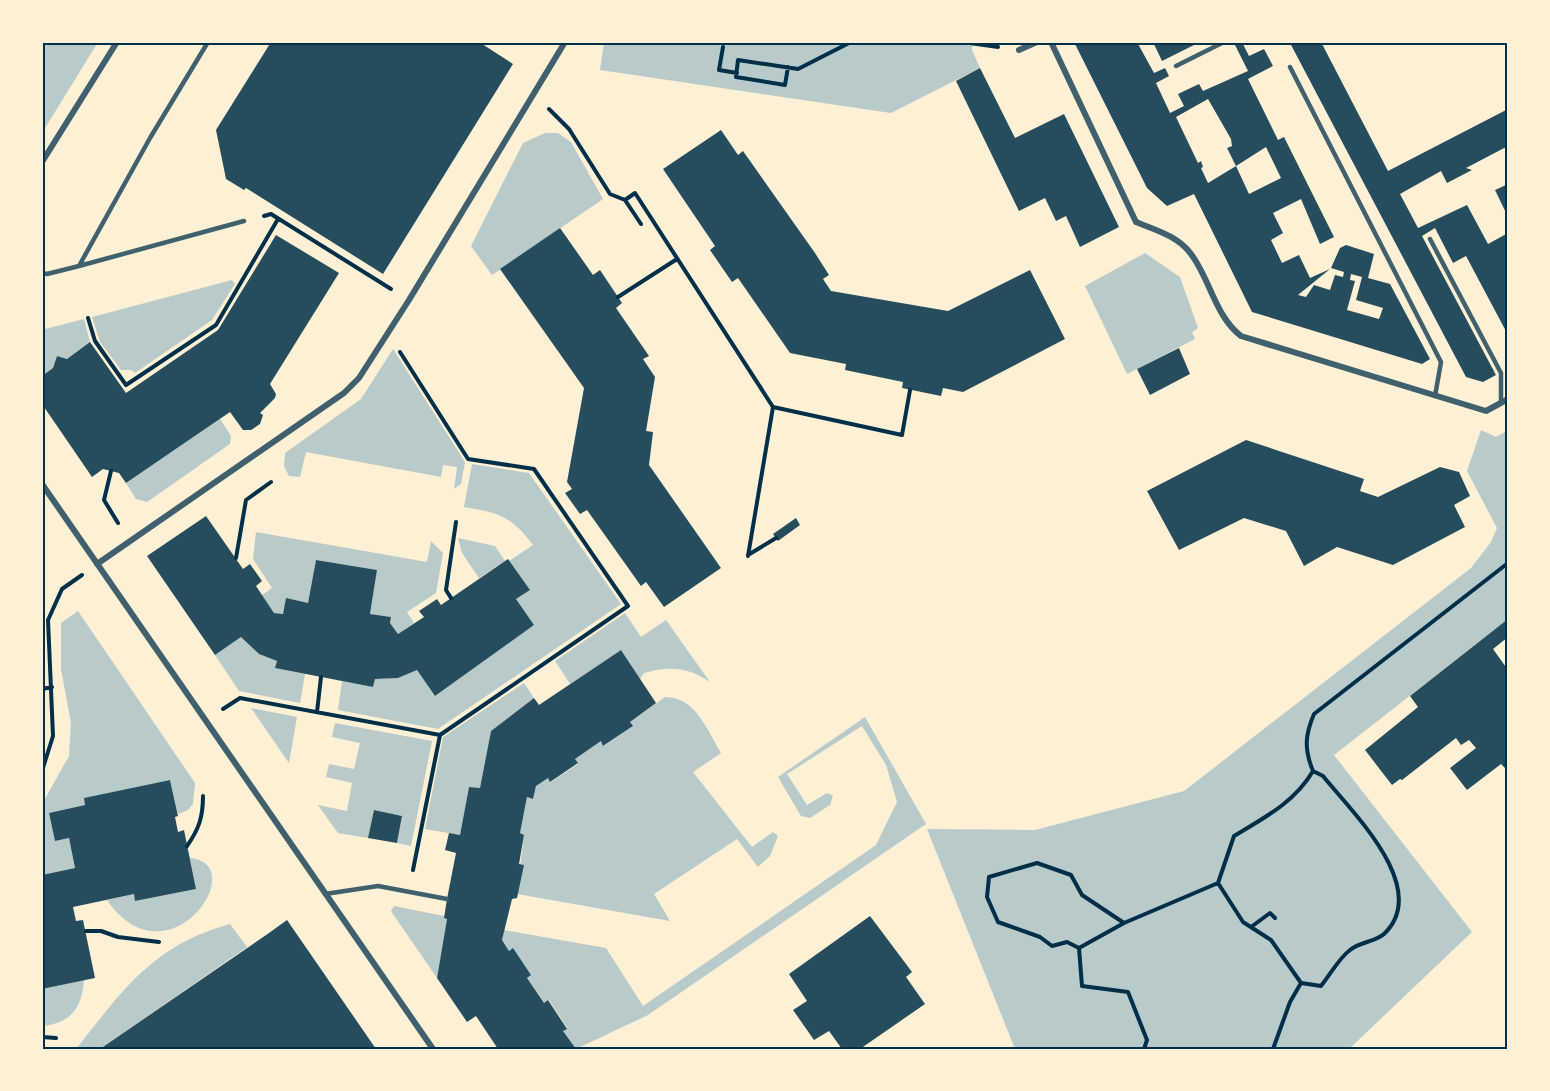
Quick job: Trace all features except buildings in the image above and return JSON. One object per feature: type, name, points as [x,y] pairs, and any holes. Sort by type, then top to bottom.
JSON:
[{"type":"street","points":[[42,162],[117,42]]},
{"type":"street","points":[[97,564],[344,393],[359,378],[409,300],[565,42]]},
{"type":"street","points":[[1019,50],[1037,42]]},
{"type":"street","points":[[1051,42],[1136,222],[1171,236],[1191,253],[1228,326],[1240,336],[1486,411],[1505,401]]},
{"type":"street","points":[[42,484],[433,1049]]},
{"type":"lane","points":[[79,266],[150,138],[208,42]]},
{"type":"lane","points":[[1176,66],[1224,42]]},
{"type":"lane","points":[[1290,67],[1442,362],[1435,396]]},
{"type":"lane","points":[[42,273],[47,274],[79,266],[244,221]]},
{"type":"lane","points":[[1430,239],[1501,373],[1505,401]]},
{"type":"lane","points":[[325,894],[378,886],[447,899]]},
{"type":"path","points":[[788,67],[785,85],[736,77],[738,60],[788,67],[798,69],[851,42]]},
{"type":"path","points":[[963,42],[1019,50]]},
{"type":"path","points":[[723,47],[720,70],[737,73]]},
{"type":"path","points":[[534,93],[569,129],[610,194],[625,200],[641,224]]},
{"type":"path","points":[[625,200],[636,192],[677,260],[773,407],[748,556],[776,538]]},
{"type":"path","points":[[244,221],[271,214],[409,300]]},
{"type":"path","points":[[126,385],[216,325],[278,219]]},
{"type":"path","points":[[618,297],[677,260]]},
{"type":"path","points":[[88,318],[95,341],[126,385],[126,393]]},
{"type":"path","points":[[388,333],[468,459],[534,470],[628,606],[440,735],[409,892]]},
{"type":"path","points":[[773,407],[902,435],[910,390]]},
{"type":"path","points":[[111,471],[104,500],[129,542]]},
{"type":"path","points":[[236,558],[246,500],[271,482]]},
{"type":"path","points":[[451,598],[446,590],[456,522]]},
{"type":"path","points":[[1218,883],[1243,922],[1271,940],[1300,983],[1321,986],[1350,950],[1383,935],[1395,918],[1399,891],[1391,866],[1371,834],[1323,776],[1312,771],[1306,755],[1306,733],[1314,714],[1508,563]]},
{"type":"path","points":[[42,771],[53,736],[48,620],[62,589],[97,564]]},
{"type":"path","points":[[317,712],[321,677]]},
{"type":"path","points":[[42,689],[52,687]]},
{"type":"path","points":[[205,721],[240,698],[440,735]]},
{"type":"path","points":[[1079,948],[1124,923],[1218,883],[1234,836],[1282,806],[1305,783],[1312,771]]},
{"type":"path","points":[[187,846],[198,831],[203,816],[203,796]]},
{"type":"path","points":[[1079,948],[1067,942],[1052,946],[1040,937],[998,922],[987,897],[989,877],[1037,863],[1071,875],[1082,895],[1124,923]]},
{"type":"path","points":[[1251,927],[1270,913],[1275,918]]},
{"type":"path","points":[[86,931],[101,931],[117,937],[159,942]]},
{"type":"path","points":[[1079,948],[1082,986],[1128,992],[1147,1040],[1144,1049]]},
{"type":"path","points":[[1273,1049],[1290,1002],[1300,983]]},
{"type":"path","points":[[42,1037],[56,1038]]},
{"type":"shaded area","points":[[42,42],[98,42],[42,133]]},
{"type":"shaded area","points":[[604,42],[973,42],[972,50],[980,68],[891,113],[600,70]]},
{"type":"shaded area","points":[[545,133],[558,133],[571,142],[603,199],[492,275],[471,246],[523,143]]},
{"type":"shaded area","points":[[1145,253],[1180,277],[1198,328],[1192,332],[1195,339],[1127,374],[1085,286]]},
{"type":"shaded area","points":[[232,280],[235,284],[212,320],[135,373],[131,370],[121,370],[100,342],[92,317]]},
{"type":"shaded area","points":[[42,318],[45,329],[84,319],[90,342],[67,359],[57,356],[53,368],[42,376]]},
{"type":"shaded area","points":[[393,349],[465,462],[461,484],[454,489],[457,467],[443,465],[441,477],[306,452],[300,477],[289,476],[284,466],[285,453],[361,399]]},
{"type":"shaded area","points":[[220,419],[231,436],[230,444],[147,502],[136,499],[126,483]]},
{"type":"shaded area","points":[[1481,430],[1496,437],[1508,430],[1508,619],[1334,755],[1472,932],[1349,1049],[1015,1049],[927,829],[1035,830],[1184,791],[1471,568],[1491,542],[1497,528],[1467,471]]},
{"type":"shaded area","points":[[472,464],[529,473],[621,604],[438,729],[338,710],[342,681],[373,687],[375,679],[398,678],[417,670],[435,696],[534,625],[516,599],[530,590],[509,561],[533,545],[517,527],[503,517],[464,507]]},
{"type":"shaded area","points":[[256,532],[427,562],[431,541],[443,553],[436,593],[407,612],[414,623],[398,634],[390,623],[391,617],[370,614],[377,570],[316,560],[308,603],[286,599],[283,614],[274,613],[262,595],[272,588],[253,559]]},
{"type":"shaded area","points":[[458,538],[495,546],[505,561],[479,578],[462,553]]},
{"type":"shaded area","points":[[78,611],[195,783],[193,804],[188,810],[178,814],[170,780],[85,798],[85,805],[49,813],[55,841],[69,838],[75,868],[42,875],[42,804],[69,756],[71,723],[61,669],[61,623]]},
{"type":"shaded area","points":[[625,613],[641,637],[666,620],[710,682],[694,673],[678,669],[662,669],[644,673],[640,679],[621,650],[570,684],[555,661]]},
{"type":"shaded area","points":[[241,637],[259,654],[277,661],[276,668],[305,674],[300,703],[239,691],[215,655]]},
{"type":"shaded area","points":[[524,683],[534,698],[491,731],[480,788],[469,787],[460,835],[425,829],[443,737]]},
{"type":"shaded area","points":[[665,697],[676,698],[693,709],[721,753],[693,772],[752,847],[773,832],[778,836],[770,856],[758,867],[737,839],[654,894],[670,921],[517,894],[524,835],[520,833],[527,797],[533,799],[536,786],[548,778],[551,782],[578,764],[575,759],[601,741],[604,746],[632,727],[630,722]]},
{"type":"shaded area","points":[[251,708],[297,717],[289,763]]},
{"type":"shaded area","points":[[865,717],[926,824],[648,1015],[576,1049],[563,1031],[567,1028],[549,1000],[544,1003],[527,978],[531,975],[513,949],[509,951],[502,940],[504,930],[606,948],[643,1006],[876,845],[897,802],[886,765],[862,726],[787,774],[807,805],[827,793],[833,796],[830,805],[810,818],[801,816],[778,777]]},
{"type":"shaded area","points":[[335,723],[432,741],[411,846],[397,843],[402,816],[374,810],[368,838],[338,833],[318,805],[347,811],[352,783],[326,777],[329,764],[354,769],[360,743],[332,737]]},
{"type":"shaded area","points":[[190,858],[207,865],[212,879],[208,897],[195,914],[177,927],[155,931],[131,924],[107,900],[134,894],[136,901],[196,889]]},
{"type":"shaded area","points":[[394,906],[444,916],[447,919],[437,978],[391,911]]},
{"type":"shaded area","points":[[230,924],[247,947],[100,1049],[76,1049],[125,989],[160,957],[203,933]]},
{"type":"shaded area","points":[[84,980],[81,999],[68,1018],[42,1026],[42,989]]}]
